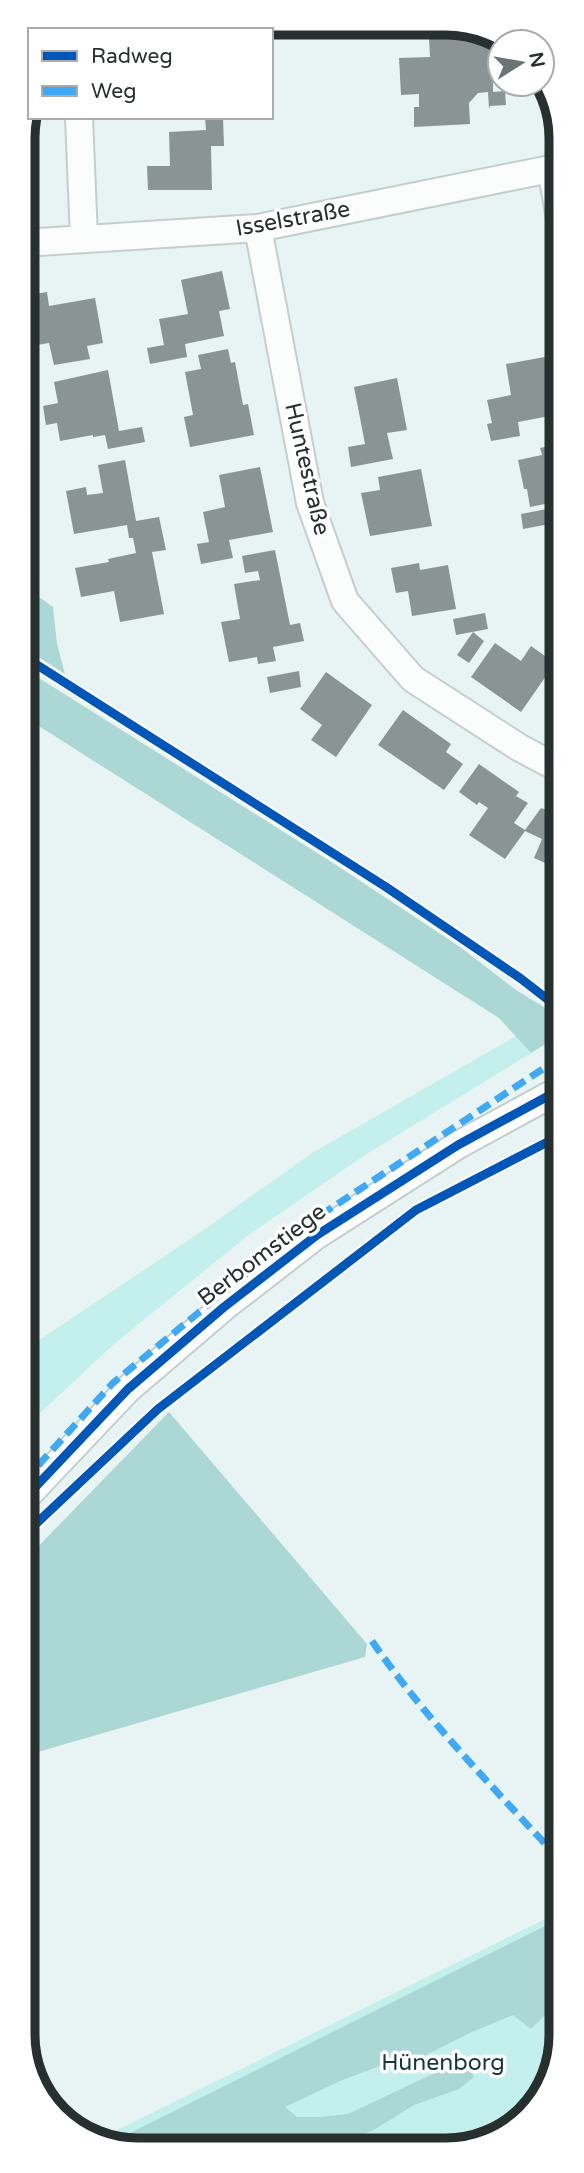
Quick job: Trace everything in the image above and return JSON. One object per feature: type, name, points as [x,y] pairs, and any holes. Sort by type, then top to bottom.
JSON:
[{"type":"street","points":[[79,119],[84,239]]},
{"type":"street","name":"Isselstraße","points":[[35,242],[258,228],[549,169]]},
{"type":"street","name":"Huntestraße","points":[[258,228],[310,503],[345,601],[413,679],[520,748],[549,763]]},
{"type":"street","name":"Berbomstiege","points":[[35,1487],[128,1389],[224,1307],[296,1251],[458,1145],[549,1096]]},
{"type":"green space","points":[[516,1036],[531,1053],[365,1155],[247,1236],[113,1345],[35,1418],[35,1343],[208,1227],[312,1153]]},
{"type":"green space","name":"Hünenborg","points":[[549,1917],[547,2055],[535,2087],[523,2103],[509,2117],[492,2127],[473,2134],[446,2138],[138,2138],[109,2134]]},
{"type":"shaded area","points":[[35,594],[53,607],[57,644],[65,674],[35,655]]},
{"type":"shaded area","points":[[35,676],[333,863],[460,947],[516,990],[549,1010],[549,1042],[531,1053],[499,1018],[35,724]]},
{"type":"shaded area","points":[[169,1412],[367,1644],[365,1657],[35,1753],[35,1550]]},
{"type":"shaded area","points":[[549,1924],[549,2012],[531,2029],[513,2015],[420,2058],[385,2064],[340,2081],[285,2107],[297,2117],[348,2114],[456,2063],[469,2065],[474,2077],[459,2089],[414,2105],[357,2138],[123,2137]]},
{"type":"building","points":[[410,35],[466,37],[486,43],[486,92],[478,93],[469,103],[470,124],[414,127],[414,107],[419,107],[419,94],[401,95],[399,58],[430,57],[429,38],[410,39]]},
{"type":"building","points":[[488,98],[506,98],[506,105],[490,106],[489,109]]},
{"type":"building","points":[[205,119],[223,119],[224,146],[211,146],[212,190],[148,190],[147,166],[170,166],[169,132],[206,130]]},
{"type":"building","points":[[35,156],[36,156],[38,197],[35,197]]},
{"type":"building","points":[[222,271],[230,309],[219,311],[224,336],[185,344],[187,357],[150,364],[147,348],[164,345],[159,319],[188,314],[181,280]]},
{"type":"building","points":[[47,292],[49,306],[95,298],[103,343],[87,346],[90,359],[54,365],[49,343],[35,345],[35,294]]},
{"type":"building","points":[[228,349],[231,363],[235,362],[243,405],[248,404],[254,435],[190,447],[184,417],[193,415],[185,372],[201,369],[198,355]]},
{"type":"building","points":[[549,356],[549,416],[518,422],[520,436],[491,441],[487,424],[492,423],[487,400],[511,395],[506,364]]},
{"type":"building","points":[[108,370],[119,431],[142,427],[145,442],[108,449],[105,435],[60,441],[57,423],[46,425],[43,406],[58,403],[54,382]]},
{"type":"building","points":[[397,378],[407,430],[387,433],[393,459],[351,467],[348,447],[365,444],[354,387]]},
{"type":"building","points":[[549,446],[549,503],[530,507],[518,460],[542,455],[540,448]]},
{"type":"building","points":[[125,460],[136,521],[159,517],[166,550],[152,552],[164,614],[120,622],[114,591],[81,597],[75,568],[109,562],[108,559],[136,553],[133,538],[129,538],[127,525],[74,534],[66,491],[86,487],[87,495],[103,493],[98,465]]},
{"type":"building","points":[[260,467],[273,532],[229,540],[233,558],[201,564],[197,544],[209,542],[203,512],[225,507],[219,475]]},
{"type":"building","points":[[421,469],[432,526],[370,536],[361,493],[380,490],[378,477]]},
{"type":"building","points":[[549,509],[549,524],[523,529],[521,514]]},
{"type":"building","points":[[275,550],[290,625],[300,623],[304,641],[273,647],[276,661],[258,664],[257,657],[229,662],[221,622],[240,619],[234,584],[260,580],[258,571],[245,573],[242,556]]},
{"type":"building","points":[[419,563],[420,570],[448,565],[456,609],[412,616],[408,591],[396,593],[391,568]]},
{"type":"building","points":[[485,613],[488,629],[456,635],[453,619]]},
{"type":"building","points":[[473,632],[484,641],[469,663],[457,655]]},
{"type":"building","points":[[495,643],[521,661],[531,646],[549,659],[549,672],[521,712],[471,677]]},
{"type":"building","points":[[299,671],[301,687],[270,693],[267,677]]},
{"type":"building","points":[[326,672],[372,705],[336,757],[311,740],[322,725],[300,709]]},
{"type":"building","points":[[403,710],[451,744],[446,752],[463,764],[444,790],[378,745]]},
{"type":"building","points":[[479,764],[519,792],[516,796],[528,803],[514,823],[525,830],[541,808],[549,811],[549,865],[534,858],[542,839],[525,831],[505,859],[469,835],[488,808],[479,802],[477,805],[459,792]]},
{"type":"marked path","points":[[35,1469],[113,1383],[304,1226],[549,1065]]},
{"type":"marked path","points":[[372,1641],[439,1727],[549,1848]]},
{"type":"cycle path","points":[[35,664],[386,887],[549,1000]]},
{"type":"cycle path","points":[[35,1487],[128,1389],[224,1307],[317,1235],[458,1145],[549,1096]]},
{"type":"cycle path","points":[[35,1525],[158,1409],[416,1210],[549,1141]]}]
